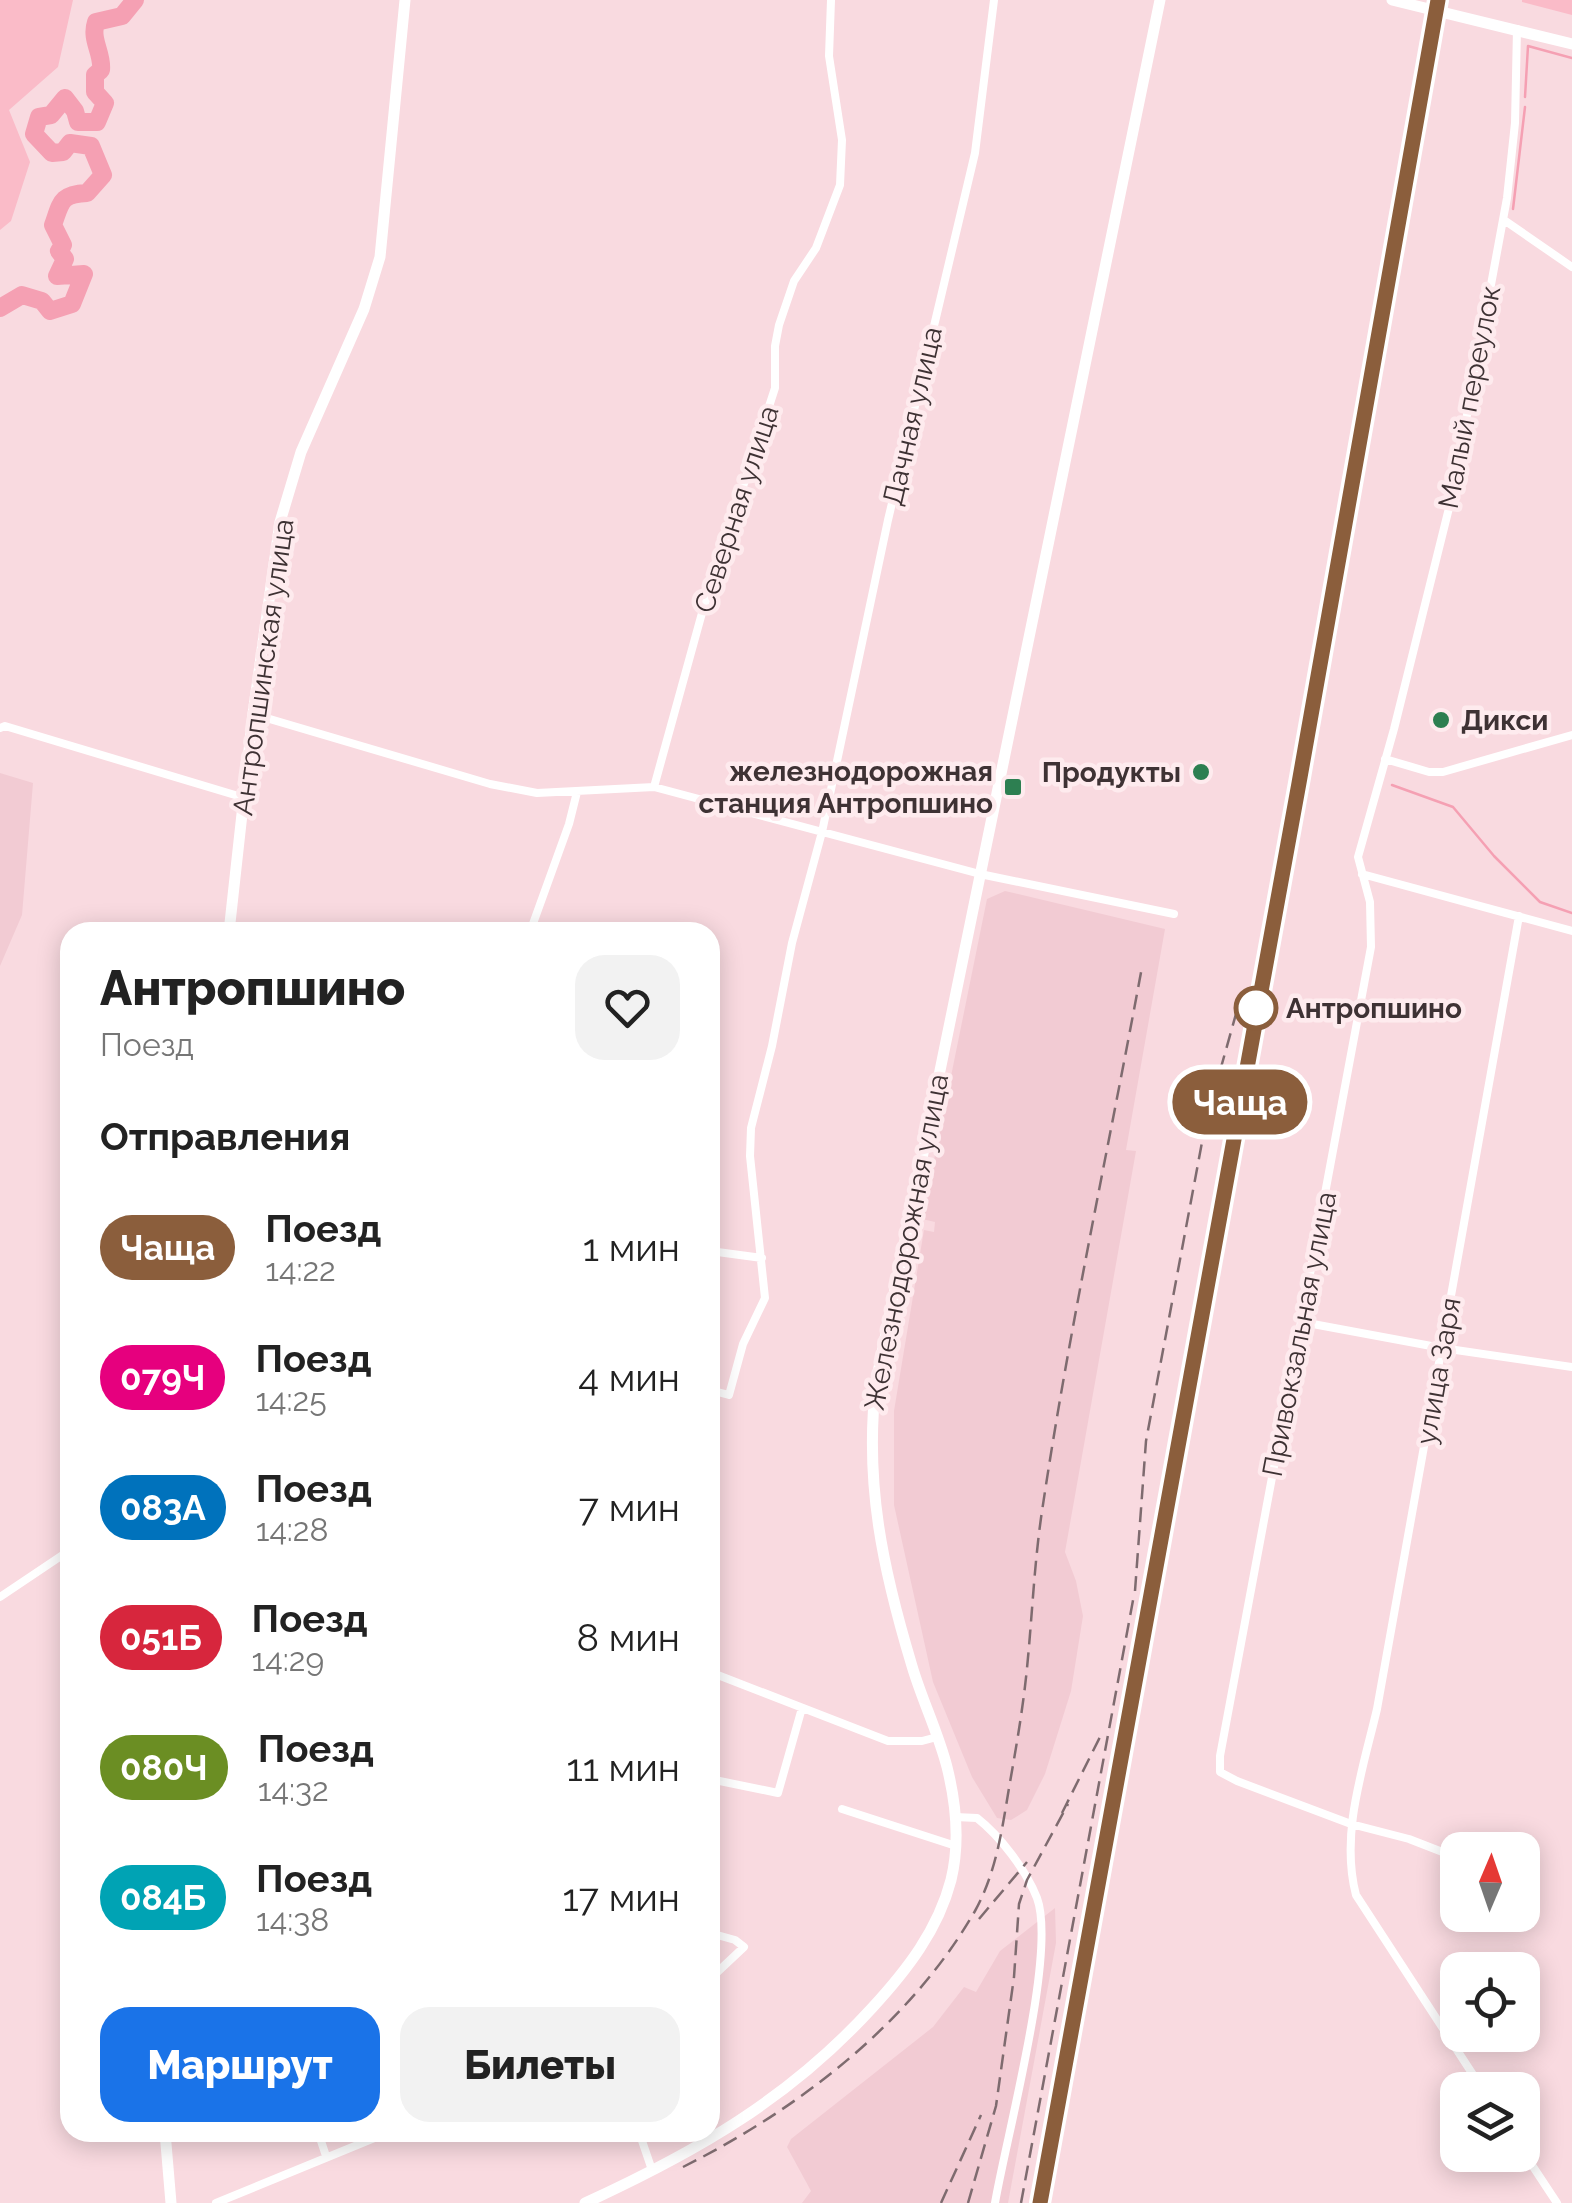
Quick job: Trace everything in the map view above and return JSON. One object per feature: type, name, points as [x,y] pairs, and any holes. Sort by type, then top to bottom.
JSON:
[{"type":"street","name":"Антропшинская улица","points":[[231,922],[253,714],[280,522],[300,452],[364,309],[380,257],[405,0]]},
{"type":"street","name":"Северная улица","points":[[654,787],[702,614],[774,388],[775,346],[780,326],[794,281],[816,248],[840,184],[842,140],[830,56],[831,0]]},
{"type":"street","name":"Дачная улица","points":[[762,1258],[750,1128],[822,832],[888,520],[976,154],[994,0]]},
{"type":"street","name":"Железнодорожная улица","points":[[720,2131],[765,2105],[817,2064],[870,2011],[904,1974],[928,1936],[947,1894],[956,1846],[946,1762],[912,1669],[895,1605],[872,1486],[870,1433],[890,1308],[1160,0]]},
{"type":"street","points":[[1392,0],[1572,44]]},
{"type":"street","name":"Малый переулок","points":[[1385,759],[1452,496],[1504,220],[1515,122],[1518,30]]},
{"type":"street","points":[[1504,220],[1572,267]]},
{"type":"street","points":[[253,714],[490,784],[537,793],[654,787],[980,874],[1174,914]]},
{"type":"street","points":[[0,728],[5,726],[245,798]]},
{"type":"street","points":[[1385,759],[1429,772],[1443,772],[1572,735]]},
{"type":"street","name":"Привокзальная улица","points":[[1351,1824],[1220,1772],[1220,1756],[1372,947],[1370,902],[1358,856],[1385,759]]},
{"type":"street","points":[[534,922],[577,792]]},
{"type":"street","points":[[1362,874],[1572,931]]},
{"type":"street","name":"улица Заря","points":[[1471,2072],[1356,1896],[1351,1824],[1377,1709],[1518,916]]},
{"type":"street","points":[[720,1252],[762,1258],[765,1298],[743,1344],[729,1396],[720,1393]]},
{"type":"street","points":[[1302,1322],[1442,1348],[1572,1366]]},
{"type":"street","points":[[0,1597],[60,1557]]},
{"type":"street","points":[[720,1676],[888,1741],[937,1737]]},
{"type":"street","points":[[720,1781],[778,1793],[802,1708]]},
{"type":"street","points":[[842,1809],[956,1846]]},
{"type":"street","points":[[955,1817],[976,1818],[993,1834],[1027,1880],[1037,1898],[1041,1920],[1039,1972],[995,2203]]},
{"type":"street","points":[[1351,1824],[1440,1851]]},
{"type":"street","points":[[720,1936],[744,1947],[720,1970]]},
{"type":"street","points":[[166,2142],[170,2203]]},
{"type":"street","points":[[321,2142],[326,2156]]},
{"type":"street","points":[[216,2203],[363,2142]]},
{"type":"street","points":[[642,2142],[652,2170]]},
{"type":"street","name":"Железнодорожная улица","points":[[585,2203],[701,2142]]},
{"type":"street","points":[[1537,2172],[1557,2203]]},
{"type":"shaded area","points":[[0,0],[73,0],[58,67],[9,110],[30,162],[11,221],[0,230]]},
{"type":"shaded area","points":[[1572,0],[1572,15],[1522,2]]},
{"type":"shaded area","points":[[0,773],[33,783],[22,915],[0,966]]},
{"type":"shaded area","points":[[1005,891],[1165,929],[1126,1150],[1136,1151],[1065,1552],[1083,1616],[1071,1691],[1045,1774],[1027,1810],[1011,1820],[997,1818],[972,1777],[933,1682],[894,1505],[894,1411],[924,1230],[934,1232],[935,1222],[922,1219],[987,899]]},
{"type":"shaded area","points":[[1055,1908],[1056,1943],[1008,2203],[802,2203],[811,2191],[787,2147],[791,2139],[933,2027],[964,1987],[976,1992],[1000,1951]]},
{"type":"waterway","points":[[0,308],[22,295],[42,301],[50,311],[72,304],[84,274],[57,276],[65,259],[53,225],[63,201],[71,195],[87,193],[103,175],[91,146],[70,143],[63,152],[52,153],[34,134],[39,117],[51,115],[65,98],[78,122],[97,122],[105,103],[95,92],[95,75],[101,70],[96,22],[122,16],[135,0]]},
{"type":"waterway","points":[[1525,97],[1528,46],[1572,58]]},
{"type":"waterway","points":[[1513,209],[1525,107]]},
{"type":"waterway","points":[[1392,785],[1453,807],[1540,902],[1572,913]]},
{"type":"railway","points":[[1040,2203],[1438,0]]},
{"type":"railway","points":[[683,2167],[768,2119],[884,2027],[948,1952],[975,1911],[988,1882],[1001,1835],[1021,1713],[1052,1449],[1142,967]]},
{"type":"railway","points":[[1135,1591],[1146,1441],[1206,1121],[1241,996]]},
{"type":"railway","points":[[1021,2203],[1134,1595]]},
{"type":"railway","points":[[1062,1813],[1100,1737]]},
{"type":"railway","points":[[968,2203],[996,2106],[1014,1977],[1019,1904],[1027,1880],[1068,1804]]},
{"type":"railway","points":[[979,1919],[1027,1862]]},
{"type":"railway","points":[[941,2203],[981,2115]]},
{"type":"train","name":"Чаща","points":[[1040,2203],[1438,0]]},
{"type":"place","name":"Дикси","points":[[1441,720]]},
{"type":"place","name":"Продукты","points":[[1201,772]]},
{"type":"place","name":"железнодорожная станция Антропшино","points":[[1013,787]]},
{"type":"place","name":"Антропшино","points":[[1256,1008]]}]
